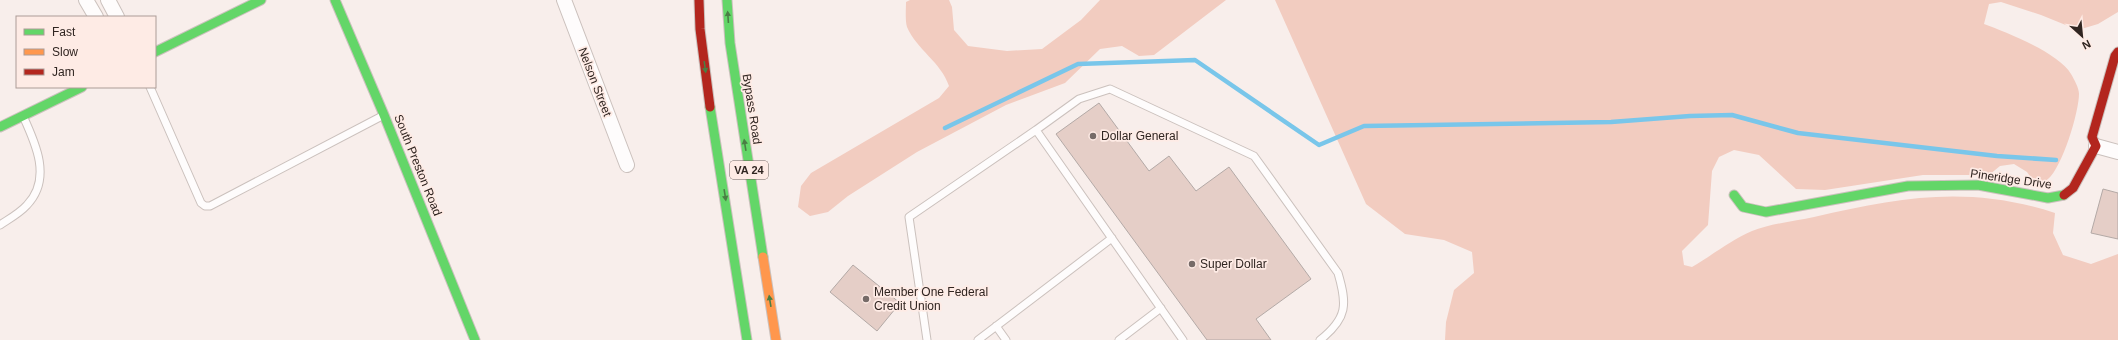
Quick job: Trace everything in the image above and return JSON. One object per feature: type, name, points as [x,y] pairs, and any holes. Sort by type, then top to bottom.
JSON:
[{"type":"main road","points":[[156,52],[261,0]]},
{"type":"main road","name":"South Preston Road","points":[[335,0],[384,115],[475,340]]},
{"type":"main road","name":"VA 24","points":[[699,0],[700,29],[710,104],[747,340]]},
{"type":"main road","name":"Bypass Road","points":[[726,0],[730,43],[776,340]]},
{"type":"main road","points":[[2096,146],[2092,137],[2115,56],[2118,52]]},
{"type":"main road","points":[[0,127],[80,88]]},
{"type":"main road","name":"Pineridge Drive","points":[[1734,195],[1740,206],[1749,211],[1766,212],[1908,186],[1978,185],[2048,198],[2056,198],[2065,195],[2073,188],[2096,146]]},
{"type":"street","points":[[86,0],[95,16]]},
{"type":"street","points":[[108,0],[116,16]]},
{"type":"street","name":"Nelson Street","points":[[564,0],[627,165]]},
{"type":"street","points":[[2096,146],[2118,152]]},
{"type":"lane","points":[[237,0],[241,10]]},
{"type":"lane","points":[[150,88],[172,141],[201,203],[205,206],[210,206],[384,115]]},
{"type":"lane","points":[[927,340],[909,217],[1079,99],[1110,88],[1254,156],[1338,272],[1344,295],[1343,316],[1320,340]]},
{"type":"lane","points":[[0,226],[26,206],[34,196],[39,185],[41,173],[39,155],[23,116]]},
{"type":"lane","points":[[1036,130],[1183,340]]},
{"type":"lane","points":[[978,340],[1112,238]]},
{"type":"lane","points":[[1119,340],[1161,308]]},
{"type":"lane","points":[[996,326],[1006,340]]},
{"type":"shaded area","points":[[910,0],[949,0],[952,7],[954,30],[968,46],[1007,51],[1042,49],[1081,20],[1100,0],[1226,0],[1154,55],[1139,56],[1122,46],[1100,49],[1065,83],[1006,105],[917,152],[848,196],[828,212],[810,216],[798,207],[801,186],[811,173],[939,98],[949,86],[940,70],[917,43],[907,27],[906,2]]},
{"type":"shaded area","points":[[1275,0],[2118,0],[2118,12],[2098,24],[2078,30],[2041,15],[2001,2],[1989,4],[1984,24],[2031,44],[2055,58],[2065,66],[2071,74],[2078,89],[2078,102],[2069,139],[2059,164],[2048,179],[2038,183],[2034,182],[2027,172],[2014,164],[2000,166],[1989,175],[1923,175],[1825,190],[1796,189],[1759,155],[1734,150],[1719,157],[1712,171],[1708,225],[1682,251],[1684,265],[1692,267],[1736,239],[1752,231],[1846,210],[1905,200],[1934,197],[1964,197],[1993,199],[2023,204],[2055,213],[2053,233],[2063,255],[2091,264],[2118,254],[2118,340],[1445,340],[1446,322],[1454,290],[1474,273],[1472,252],[1444,240],[1405,234],[1366,204]]},
{"type":"building","points":[[1099,103],[1149,171],[1169,156],[1196,191],[1229,167],[1311,279],[1256,319],[1271,340],[1207,340],[1056,134]]},
{"type":"building","points":[[2103,189],[2118,193],[2118,239],[2091,233]]},
{"type":"building","points":[[853,265],[900,303],[877,331],[830,292]]},
{"type":"waterway","points":[[945,128],[1078,64],[1195,60],[1319,145],[1364,126],[1611,122],[1690,116],[1732,115],[1798,133],[1997,156],[2056,160]]},
{"type":"traffic: fast","points":[[156,52],[261,0]]},
{"type":"traffic: fast","points":[[335,0],[384,115],[475,340]]},
{"type":"traffic: fast","points":[[727,0],[730,43],[763,257]]},
{"type":"traffic: fast","points":[[0,127],[80,88]]},
{"type":"traffic: fast","points":[[710,107],[747,340]]},
{"type":"traffic: fast","points":[[1734,195],[1743,207],[1766,212],[1908,186],[1978,185],[2048,198],[2064,195]]},
{"type":"traffic: slow","points":[[763,257],[776,340]]},
{"type":"traffic: jam","points":[[699,0],[700,29],[710,107]]},
{"type":"traffic: jam","points":[[2064,195],[2073,188],[2096,146],[2092,137],[2115,56],[2118,52]]},
{"type":"place","name":"Dollar General","points":[[1093,136]]},
{"type":"place","name":"Super Dollar","points":[[1192,264]]},
{"type":"place","name":"Member One Federal Credit Union","points":[[866,299]]}]
